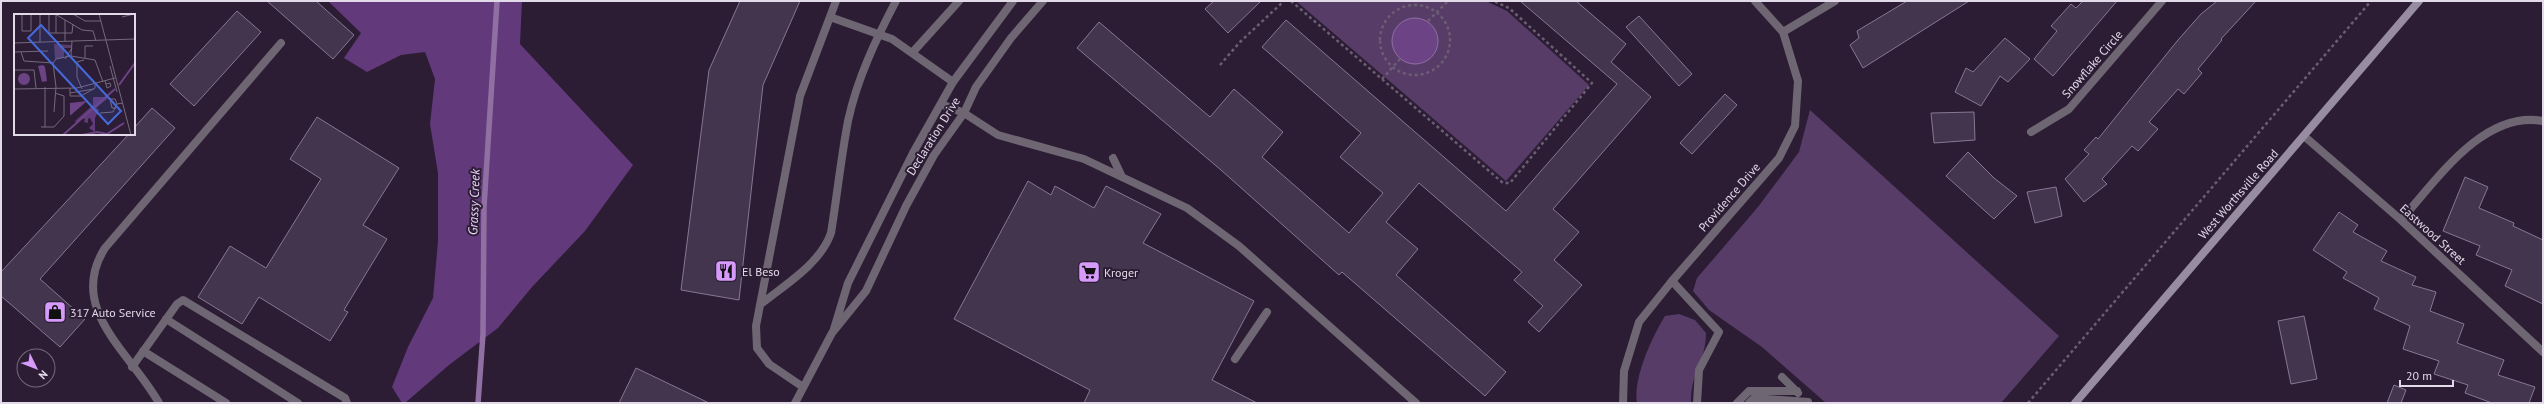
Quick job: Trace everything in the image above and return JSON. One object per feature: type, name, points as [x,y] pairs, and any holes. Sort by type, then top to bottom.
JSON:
[{"type":"main road","name":"West Worthsville Road","points":[[2075,403],[2419,1]]},
{"type":"street","points":[[802,387],[769,364],[757,348],[756,326],[800,96],[836,1]]},
{"type":"street","points":[[761,304],[812,263],[826,248],[831,233],[848,121],[855,96],[879,34],[896,1]]},
{"type":"street","points":[[912,53],[959,1]]},
{"type":"street","name":"Declaration Drive","points":[[832,333],[848,283],[857,263],[913,153],[953,82],[1013,1]]},
{"type":"street","name":"Declaration Drive","points":[[795,403],[802,387],[832,333],[866,291],[906,206],[934,155],[964,112],[976,87],[1011,38],[1043,1]]},
{"type":"street","name":"Providence Drive","points":[[1623,403],[1624,371],[1639,322],[1672,281],[1779,158],[1795,126],[1798,81],[1783,32],[1755,1]]},
{"type":"street","points":[[1783,32],[1835,1]]},
{"type":"street","name":"Snowflake Circle","points":[[2031,132],[2069,110],[2162,1]]},
{"type":"street","points":[[830,17],[892,39],[953,82]]},
{"type":"street","points":[[159,403],[132,367],[102,322],[93,293],[96,262],[105,248],[281,44]]},
{"type":"street","points":[[941,104],[964,112],[998,134],[1084,159],[1187,208],[1239,246],[1416,403]]},
{"type":"street","points":[[2401,220],[2461,154],[2483,134],[2528,118],[2543,121]]},
{"type":"street","name":"Eastwood Street","points":[[2304,136],[2401,220],[2543,352]]},
{"type":"street","points":[[1113,158],[1122,177]]},
{"type":"street","points":[[1672,281],[1719,332],[1699,370],[1697,403]]},
{"type":"street","points":[[132,367],[177,304],[183,300],[189,302],[345,398],[347,403]]},
{"type":"street","points":[[1235,359],[1267,312]]},
{"type":"street","points":[[166,319],[298,403]]},
{"type":"street","points":[[143,351],[226,403]]},
{"type":"street","points":[[1782,377],[1809,403]]},
{"type":"street","points":[[1737,403],[1749,391],[1796,391]]},
{"type":"street","points":[[1749,403],[1754,398],[1809,403]]},
{"type":"path","points":[[1220,65],[1240,42],[1284,1]]},
{"type":"path","points":[[1291,1],[1503,183],[1510,182],[1592,83],[1509,8],[1494,1]]},
{"type":"path","points":[[1428,21],[1448,1]]},
{"type":"path","points":[[2028,403],[2371,1]]},
{"type":"path","points":[[1415,4],[1428,7],[1437,12],[1445,20],[1450,31],[1448,53],[1442,64],[1432,71],[1420,76],[1406,76],[1392,67],[1383,55],[1379,39],[1389,17],[1400,6],[1415,4]]},
{"type":"path","points":[[1382,79],[1400,60]]},
{"type":"shaded area","points":[[328,1],[522,1],[520,44],[633,165],[585,231],[532,287],[498,328],[449,365],[405,403],[402,403],[392,387],[408,347],[433,298],[438,241],[438,173],[430,124],[435,79],[425,52],[401,55],[367,72],[344,58],[361,33]]},
{"type":"shaded area","points":[[1296,1],[1486,1],[1507,11],[1589,85],[1506,181]]},
{"type":"shaded area","points":[[1410,18],[1420,18],[1428,22],[1434,28],[1438,36],[1438,46],[1434,54],[1428,60],[1420,64],[1410,64],[1402,60],[1396,54],[1392,46],[1392,36],[1396,28],[1402,22]]},
{"type":"shaded area","points":[[1810,110],[2059,336],[2001,403],[1826,403],[1762,347],[1709,310],[1693,291],[1697,278],[1758,207],[1799,152]]},
{"type":"shaded area","points":[[1679,314],[1695,320],[1706,333],[1704,352],[1695,375],[1691,393],[1691,403],[1637,403],[1638,382],[1649,346],[1665,316]]},
{"type":"building","points":[[267,1],[316,1],[354,35],[333,59]]},
{"type":"building","points":[[740,1],[800,1],[763,85],[739,300],[681,290],[709,70]]},
{"type":"building","points":[[1214,1],[1261,1],[1228,33],[1205,9]]},
{"type":"building","points":[[1520,1],[1576,1],[1626,44],[1611,62],[1651,97],[1553,209],[1579,232],[1554,260],[1582,285],[1539,332],[1528,322],[1543,306],[1514,280],[1522,272],[1419,183],[1386,222],[1418,249],[1396,275],[1506,372],[1485,396],[1342,272],[1339,275],[1221,170],[1077,48],[1099,22],[1210,117],[1234,89],[1283,132],[1262,157],[1349,233],[1383,193],[1340,157],[1361,133],[1262,47],[1286,20],[1506,211],[1617,84]]},
{"type":"building","points":[[1907,1],[1969,1],[1863,68],[1850,45],[1859,38],[1857,31]]},
{"type":"building","points":[[2083,1],[2117,1],[2053,76],[2034,59],[2057,31],[2051,26],[2071,4],[2076,8]]},
{"type":"building","points":[[2217,1],[2256,1],[2221,39],[2222,40],[2198,69],[2202,73],[2184,94],[2178,89],[2149,122],[2158,129],[2138,151],[2132,146],[2102,179],[2107,184],[2084,202],[2065,179],[2089,154],[2084,150],[2096,137],[2098,139],[2178,40],[2201,14]]},
{"type":"building","points":[[237,11],[261,32],[194,106],[170,84]]},
{"type":"building","points":[[1639,16],[1692,74],[1679,86],[1626,27]]},
{"type":"building","points":[[2005,38],[2030,59],[2008,82],[2000,76],[1981,106],[1955,92],[1966,68],[1973,72]]},
{"type":"building","points":[[1725,94],[1737,105],[1692,154],[1680,143]]},
{"type":"building","points":[[152,108],[175,128],[40,279],[85,319],[60,347],[1,296],[1,272],[128,135],[135,135],[135,127]]},
{"type":"building","points":[[1974,112],[1975,140],[1934,143],[1931,113]]},
{"type":"building","points":[[317,117],[399,168],[363,225],[387,239],[344,310],[348,312],[330,341],[259,297],[242,324],[198,297],[230,246],[266,268],[321,179],[290,159]]},
{"type":"building","points":[[1968,152],[1994,178],[2017,196],[1994,219],[1946,176]]},
{"type":"building","points":[[2465,177],[2488,187],[2479,208],[2514,223],[2513,226],[2543,240],[2543,304],[2505,286],[2512,270],[2476,255],[2480,246],[2443,231]]},
{"type":"building","name":"Kroger","points":[[1028,181],[1051,195],[1055,186],[1094,208],[1106,186],[1161,214],[1143,243],[1254,301],[1212,380],[1257,403],[1084,403],[1090,390],[954,319]]},
{"type":"building","points":[[2056,187],[2062,216],[2035,223],[2027,192]]},
{"type":"building","points":[[2339,212],[2358,225],[2353,232],[2387,251],[2381,261],[2416,277],[2412,285],[2436,292],[2430,311],[2464,324],[2457,343],[2504,360],[2498,375],[2535,387],[2529,403],[2492,403],[2465,393],[2468,385],[2434,374],[2439,361],[2403,349],[2410,326],[2374,309],[2379,298],[2343,278],[2347,272],[2313,250]]},
{"type":"building","points":[[2304,316],[2317,379],[2291,384],[2278,321]]},
{"type":"building","points":[[636,368],[709,403],[619,403]]},
{"type":"building","points":[[2394,385],[2406,390],[2401,403],[2387,403]]},
{"type":"waterway","name":"Grassy Creek","points":[[478,403],[483,334],[484,207],[497,1]]},
{"type":"place","name":"El Beso","points":[[726,271]]},
{"type":"place","name":"Kroger","points":[[1089,272]]},
{"type":"place","name":"317 Auto Service","points":[[55,312]]}]
